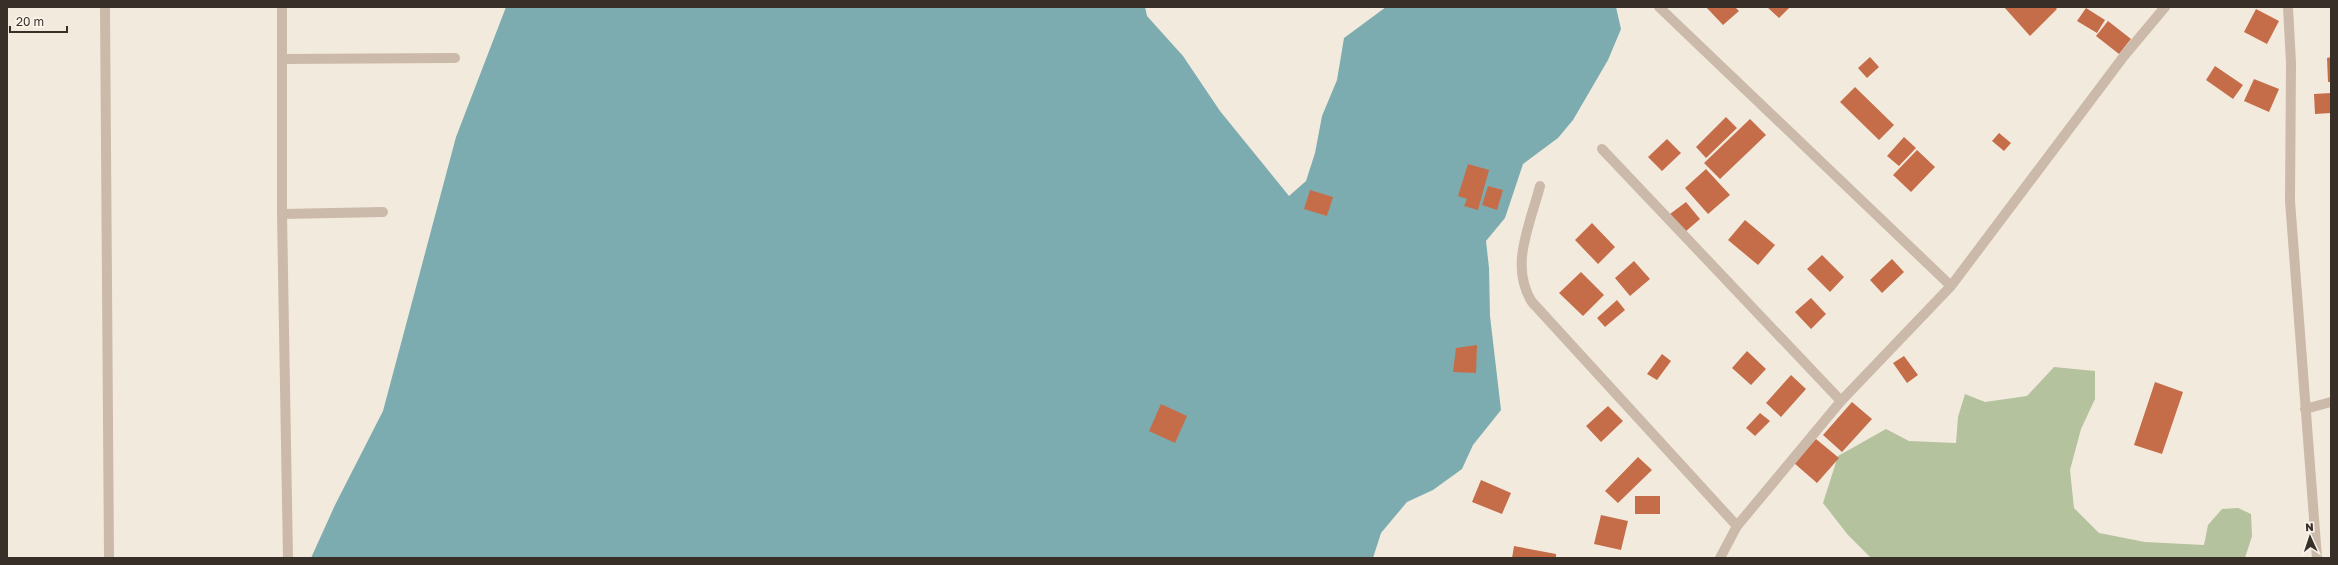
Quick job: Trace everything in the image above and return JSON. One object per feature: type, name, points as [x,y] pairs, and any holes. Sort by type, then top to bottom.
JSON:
[{"type":"street","points":[[105,7],[109,558]]},
{"type":"street","points":[[282,7],[282,214],[288,558]]},
{"type":"street","points":[[1659,7],[1951,286]]},
{"type":"street","points":[[1720,558],[1737,526],[1841,401],[1951,286],[2124,56],[2165,7]]},
{"type":"street","points":[[2288,7],[2291,62],[2290,201],[2317,558]]},
{"type":"street","points":[[283,59],[455,58]]},
{"type":"street","points":[[1602,149],[1841,401]]},
{"type":"street","points":[[1540,186],[1521,258],[1521,276],[1525,291],[1532,302],[1737,526]]},
{"type":"street","points":[[282,214],[383,212]]},
{"type":"street","points":[[2305,410],[2331,402]]},
{"type":"green space","points":[[2054,367],[2095,371],[2095,399],[2081,429],[2070,470],[2074,508],[2099,533],[2145,542],[2204,545],[2208,525],[2222,509],[2238,508],[2251,514],[2252,536],[2245,558],[1871,558],[1848,535],[1823,503],[1838,456],[1886,429],[1909,441],[1956,443],[1958,417],[1965,394],[1985,402],[2027,396]]},
{"type":"water","points":[[506,7],[1145,7],[1147,16],[1183,56],[1220,111],[1289,196],[1306,181],[1315,153],[1322,116],[1337,80],[1344,38],[1386,7],[1616,7],[1621,29],[1608,60],[1573,120],[1558,138],[1523,164],[1505,218],[1486,241],[1489,268],[1490,316],[1501,410],[1473,445],[1462,469],[1433,490],[1407,502],[1381,533],[1373,558],[311,558],[335,505],[383,411],[456,137]]},
{"type":"building","points":[[1706,7],[1735,7],[1739,11],[1723,25]]},
{"type":"building","points":[[1767,7],[1790,7],[1779,18]]},
{"type":"building","points":[[2004,7],[2055,7],[2057,9],[2030,36]]},
{"type":"building","points":[[2086,8],[2105,20],[2097,33],[2077,21]]},
{"type":"building","points":[[2256,9],[2279,21],[2267,44],[2244,32]]},
{"type":"building","points":[[2108,21],[2131,39],[2119,54],[2096,36]]},
{"type":"building","points":[[1870,57],[1879,67],[1867,78],[1858,68]]},
{"type":"building","points":[[2331,57],[2331,82],[2328,82],[2327,58]]},
{"type":"building","points":[[2215,66],[2243,85],[2233,99],[2206,80]]},
{"type":"building","points":[[2254,79],[2279,89],[2269,112],[2244,101]]},
{"type":"building","points":[[1855,87],[1894,125],[1879,140],[1840,102]]},
{"type":"building","points":[[2331,93],[2331,113],[2315,114],[2314,94]]},
{"type":"building","points":[[1726,117],[1737,128],[1706,158],[1696,147]]},
{"type":"building","points":[[1750,119],[1766,135],[1720,179],[1704,163]]},
{"type":"building","points":[[1999,133],[2011,143],[2004,151],[1992,141]]},
{"type":"building","points":[[1904,137],[1916,148],[1899,166],[1887,156]]},
{"type":"building","points":[[1667,139],[1681,153],[1662,171],[1648,157]]},
{"type":"building","points":[[1917,150],[1935,167],[1911,192],[1893,175]]},
{"type":"building","points":[[1468,164],[1489,170],[1478,210],[1464,206],[1467,199],[1458,196]]},
{"type":"building","points":[[1706,169],[1730,195],[1708,214],[1685,188]]},
{"type":"building","points":[[1488,186],[1503,190],[1497,210],[1482,205]]},
{"type":"building","points":[[1310,190],[1333,197],[1327,216],[1304,209]]},
{"type":"building","points":[[1686,202],[1700,219],[1685,232],[1670,214]]},
{"type":"building","points":[[1745,220],[1775,245],[1758,265],[1728,240]]},
{"type":"building","points":[[1592,223],[1615,247],[1598,264],[1575,240]]},
{"type":"building","points":[[1822,255],[1844,277],[1830,292],[1807,269]]},
{"type":"building","points":[[1892,259],[1904,272],[1882,293],[1870,280]]},
{"type":"building","points":[[1634,261],[1650,279],[1630,296],[1615,278]]},
{"type":"building","points":[[1581,272],[1604,295],[1583,316],[1559,293]]},
{"type":"building","points":[[1811,298],[1826,314],[1811,329],[1795,312]]},
{"type":"building","points":[[1617,300],[1625,310],[1605,327],[1597,318]]},
{"type":"building","points":[[1477,345],[1476,373],[1453,372],[1456,348]]},
{"type":"building","points":[[1747,351],[1766,369],[1751,385],[1732,368]]},
{"type":"building","points":[[1662,354],[1671,361],[1657,380],[1647,374]]},
{"type":"building","points":[[1904,356],[1918,375],[1907,383],[1893,363]]},
{"type":"building","points":[[1791,375],[1806,389],[1781,417],[1766,403]]},
{"type":"building","points":[[2155,382],[2183,392],[2162,454],[2134,445]]},
{"type":"building","points":[[1852,402],[1872,419],[1842,452],[1823,435]]},
{"type":"building","points":[[1161,404],[1187,416],[1175,443],[1149,431]]},
{"type":"building","points":[[1608,406],[1623,421],[1601,442],[1586,426]]},
{"type":"building","points":[[1760,413],[1770,421],[1755,436],[1746,428]]},
{"type":"building","points":[[1816,439],[1839,458],[1817,483],[1794,463]]},
{"type":"building","points":[[1638,457],[1652,470],[1618,503],[1605,491]]},
{"type":"building","points":[[1481,480],[1511,493],[1502,514],[1472,502]]},
{"type":"building","points":[[1635,496],[1660,496],[1660,514],[1635,514]]},
{"type":"building","points":[[1601,515],[1628,521],[1621,550],[1594,544]]},
{"type":"building","points":[[1514,546],[1556,554],[1556,558],[1512,558]]}]
